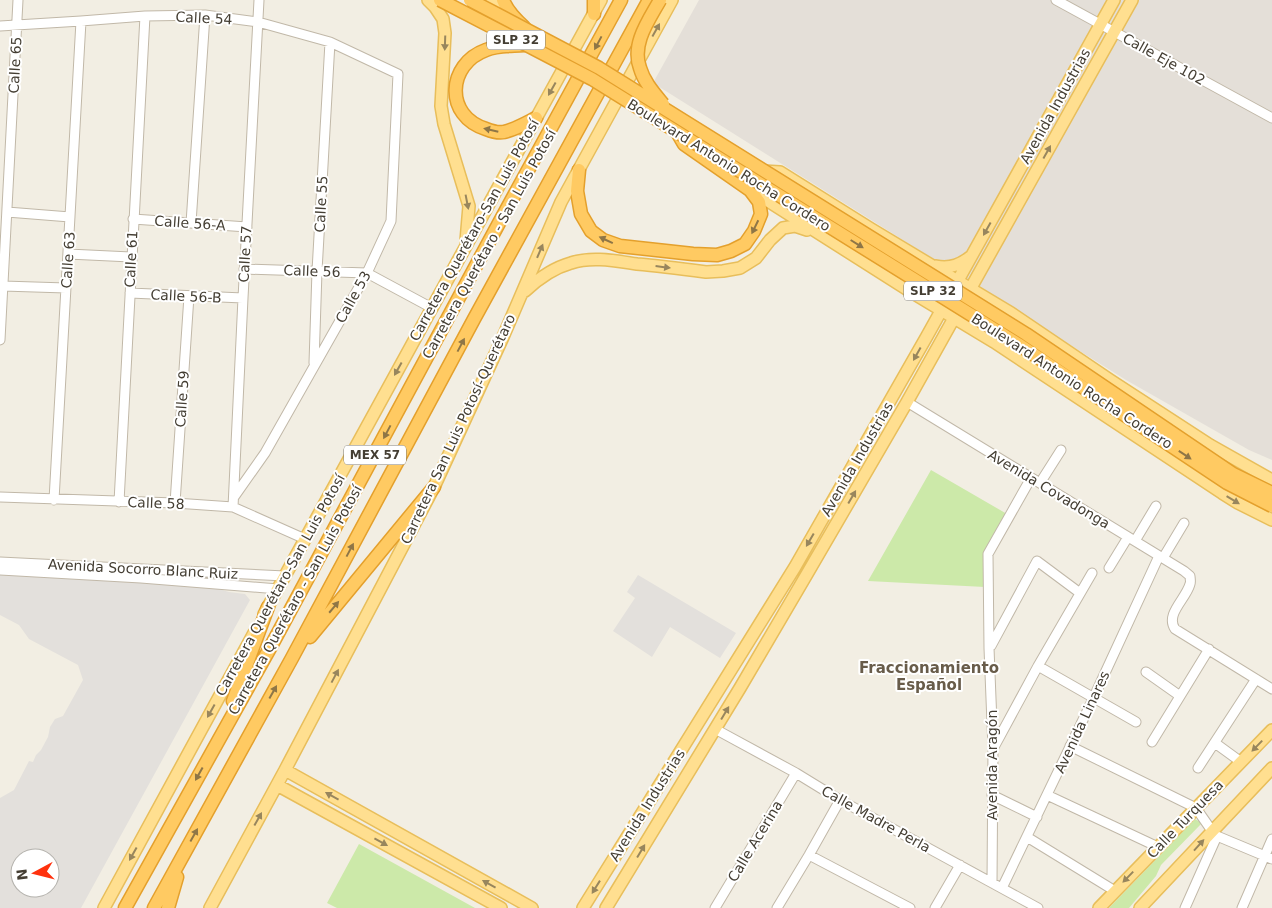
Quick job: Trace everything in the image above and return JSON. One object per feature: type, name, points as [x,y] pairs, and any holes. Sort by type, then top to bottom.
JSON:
[{"type":"highway","name":"SLP 32","points":[[440,0],[524,45]]},
{"type":"highway","name":"SLP 32","points":[[470,0],[532,33]]},
{"type":"highway","points":[[504,0],[505,6],[513,16],[532,33]]},
{"type":"highway","points":[[594,0],[594,14]]},
{"type":"highway","name":"Carretera Querétaro - San Luis Potosí","points":[[125,908],[279,631],[621,0]]},
{"type":"highway","name":"Carretera Querétaro - San Luis Potosí","points":[[154,908],[292,658],[649,0]]},
{"type":"highway","name":"SLP 32","points":[[660,0],[642,32],[638,44],[638,62],[640,70],[649,86],[669,112]]},
{"type":"highway","name":"Boulevard Antonio Rocha Cordero","points":[[532,33],[599,68],[1026,334],[1233,474],[1272,493]]},
{"type":"highway","name":"Boulevard Antonio Rocha Cordero","points":[[524,45],[592,79],[1018,344],[1227,483],[1272,506]]},
{"type":"highway","points":[[524,45],[487,49],[474,56],[464,64],[458,76],[455,91],[458,105],[465,118],[476,126],[502,132],[536,118]]},
{"type":"highway","points":[[579,170],[577,191],[581,214],[591,231],[603,240],[620,246],[693,254],[717,255],[731,252],[745,244],[754,231],[761,214],[759,202],[750,190],[684,144],[676,132]]},
{"type":"highway","points":[[292,658],[434,487]]},
{"type":"highway","points":[[218,740],[268,607]]},
{"type":"highway","points":[[168,908],[183,855]]},
{"type":"main road","points":[[428,0],[435,6],[443,19],[446,33],[441,106],[444,124],[469,206],[466,246]]},
{"type":"main road","points":[[488,0],[532,33]]},
{"type":"main road","name":"Carretera Querétaro-San Luis Potosí","points":[[104,908],[601,0]]},
{"type":"main road","name":"Carretera San Luis Potosí-Querétaro","points":[[210,908],[434,487],[562,202],[672,0]]},
{"type":"main road","name":"Avenida Industrias","points":[[583,908],[795,567],[958,281],[1114,0]]},
{"type":"main road","name":"Avenida Industrias","points":[[606,908],[736,696],[808,574],[907,402],[1132,0]]},
{"type":"main road","name":"Boulevard Antonio Rocha Cordero","points":[[763,171],[780,172],[871,229],[1011,312],[1110,380],[1210,445],[1272,480]]},
{"type":"main road","name":"Boulevard Antonio Rocha Cordero","points":[[750,190],[994,342],[1222,493],[1272,520]]},
{"type":"main road","points":[[521,296],[541,276],[572,262],[604,260],[706,272],[723,271],[740,268],[756,258],[770,240],[783,228],[795,226],[824,237]]},
{"type":"main road","points":[[929,263],[939,267],[952,266],[966,260],[975,249]]},
{"type":"main road","points":[[914,293],[928,292],[937,281],[936,274],[929,263]]},
{"type":"main road","points":[[984,265],[981,280],[982,287],[991,300]]},
{"type":"main road","points":[[914,293],[928,306],[932,320],[927,336]]},
{"type":"main road","points":[[994,342],[985,332],[984,319],[995,311],[1011,312]]},
{"type":"main road","points":[[943,337],[957,331],[974,330]]},
{"type":"main road","points":[[795,567],[808,574]]},
{"type":"main road","points":[[748,641],[762,653]]},
{"type":"main road","points":[[730,670],[731,682],[736,696]]},
{"type":"main road","points":[[711,701],[708,712],[710,724],[715,729]]},
{"type":"main road","name":"Calle Turquesa","points":[[1099,908],[1272,730]]},
{"type":"main road","name":"Calle Turquesa","points":[[1140,908],[1214,834],[1272,768]]},
{"type":"main road","points":[[285,770],[362,813],[513,903],[532,908]]},
{"type":"main road","points":[[277,785],[502,908]]},
{"type":"main road","points":[[649,801],[658,811],[659,822]]},
{"type":"main road","points":[[354,828],[362,813]]},
{"type":"street","name":"Calle 65","points":[[0,340],[3,286],[2,251],[7,212],[18,0]]},
{"type":"street","name":"Calle 57","points":[[233,508],[259,0]]},
{"type":"street","name":"Calle Eje 102","points":[[1056,0],[1272,118]]},
{"type":"street","name":"Calle 54","points":[[0,26],[145,16],[205,15],[258,22],[330,42],[398,74]]},
{"type":"street","points":[[191,223],[205,15]]},
{"type":"street","name":"Calle 61","points":[[118,502],[145,16]]},
{"type":"street","name":"Calle 63","points":[[54,500],[81,21]]},
{"type":"street","name":"Calle 55","points":[[314,366],[317,271],[330,42]]},
{"type":"street","name":"Calle 53","points":[[234,497],[265,453],[367,273],[391,221],[398,74]]},
{"type":"street","points":[[7,212],[70,217]]},
{"type":"street","name":"Calle 56-A","points":[[134,219],[246,227]]},
{"type":"street","points":[[68,254],[131,257]]},
{"type":"street","name":"Calle 56","points":[[244,269],[367,273],[432,308]]},
{"type":"street","points":[[3,286],[66,288]]},
{"type":"street","name":"Calle 56-B","points":[[130,293],[243,298]]},
{"type":"street","name":"Calle 59","points":[[175,503],[189,296]]},
{"type":"street","name":"Avenida Covadonga","points":[[907,402],[1184,571],[1190,576],[1191,583],[1172,617],[1172,624],[1175,629],[1210,649]]},
{"type":"street","points":[[1040,483],[1061,450]]},
{"type":"street","name":"Avenida Aragón","points":[[992,883],[993,749],[988,554],[1032,478]]},
{"type":"street","name":"Calle 58","points":[[0,497],[175,503],[233,508],[305,539]]},
{"type":"street","points":[[1109,568],[1156,506]]},
{"type":"street","name":"Avenida Linares","points":[[1002,888],[1161,557],[1184,523]]},
{"type":"street","points":[[990,648],[1037,561],[1080,593]]},
{"type":"street","name":"Avenida Socorro Blanc Ruiz","points":[[0,562],[285,576]]},
{"type":"street","name":"Avenida Socorro Blanc Ruiz","points":[[0,570],[140,578],[278,589]]},
{"type":"street","points":[[993,749],[1092,573]]},
{"type":"street","points":[[241,586],[244,583],[242,574]]},
{"type":"street","points":[[1152,742],[1210,649],[1272,689]]},
{"type":"street","points":[[1038,666],[1136,722]]},
{"type":"street","points":[[1146,672],[1180,696]]},
{"type":"street","points":[[1198,768],[1256,678]]},
{"type":"street","name":"Calle Madre Perla","points":[[715,729],[796,773],[840,800],[1002,888],[1023,904],[1038,908]]},
{"type":"street","points":[[1215,743],[1241,762]]},
{"type":"street","points":[[1070,746],[1196,808],[1214,834],[1268,858]]},
{"type":"street","name":"Calle Acerina","points":[[715,908],[796,773]]},
{"type":"street","points":[[992,795],[1037,817]]},
{"type":"street","points":[[1047,795],[1158,847]]},
{"type":"street","points":[[778,908],[840,800]]},
{"type":"street","points":[[1185,908],[1214,834]]},
{"type":"street","points":[[1027,837],[1115,891]]},
{"type":"street","points":[[1242,908],[1268,858],[1272,839]]},
{"type":"street","points":[[809,854],[910,908]]},
{"type":"street","points":[[935,908],[960,865]]},
{"type":"shaded area","points":[[699,0],[1272,0],[1272,460],[1249,450],[1126,380],[653,83]]},
{"type":"shaded area","points":[[0,575],[212,587],[245,594],[250,600],[81,908],[0,908],[0,798],[14,790],[29,761],[33,762],[41,750],[55,719],[63,716],[83,680],[78,665],[29,639],[19,625],[0,615]]},
{"type":"shaded area","points":[[638,575],[736,633],[720,658],[670,627],[652,657],[613,631],[635,598],[627,592]]},
{"type":"green space","points":[[931,470],[1007,514],[984,554],[985,587],[868,581]]},
{"type":"green space","points":[[1195,819],[1202,823],[1161,865],[1156,876],[1129,908],[1109,908]]},
{"type":"green space","points":[[359,844],[475,908],[337,908],[327,903]]},
{"type":"district","name":"Fraccionamiento Español","points":[[929,676]]}]
